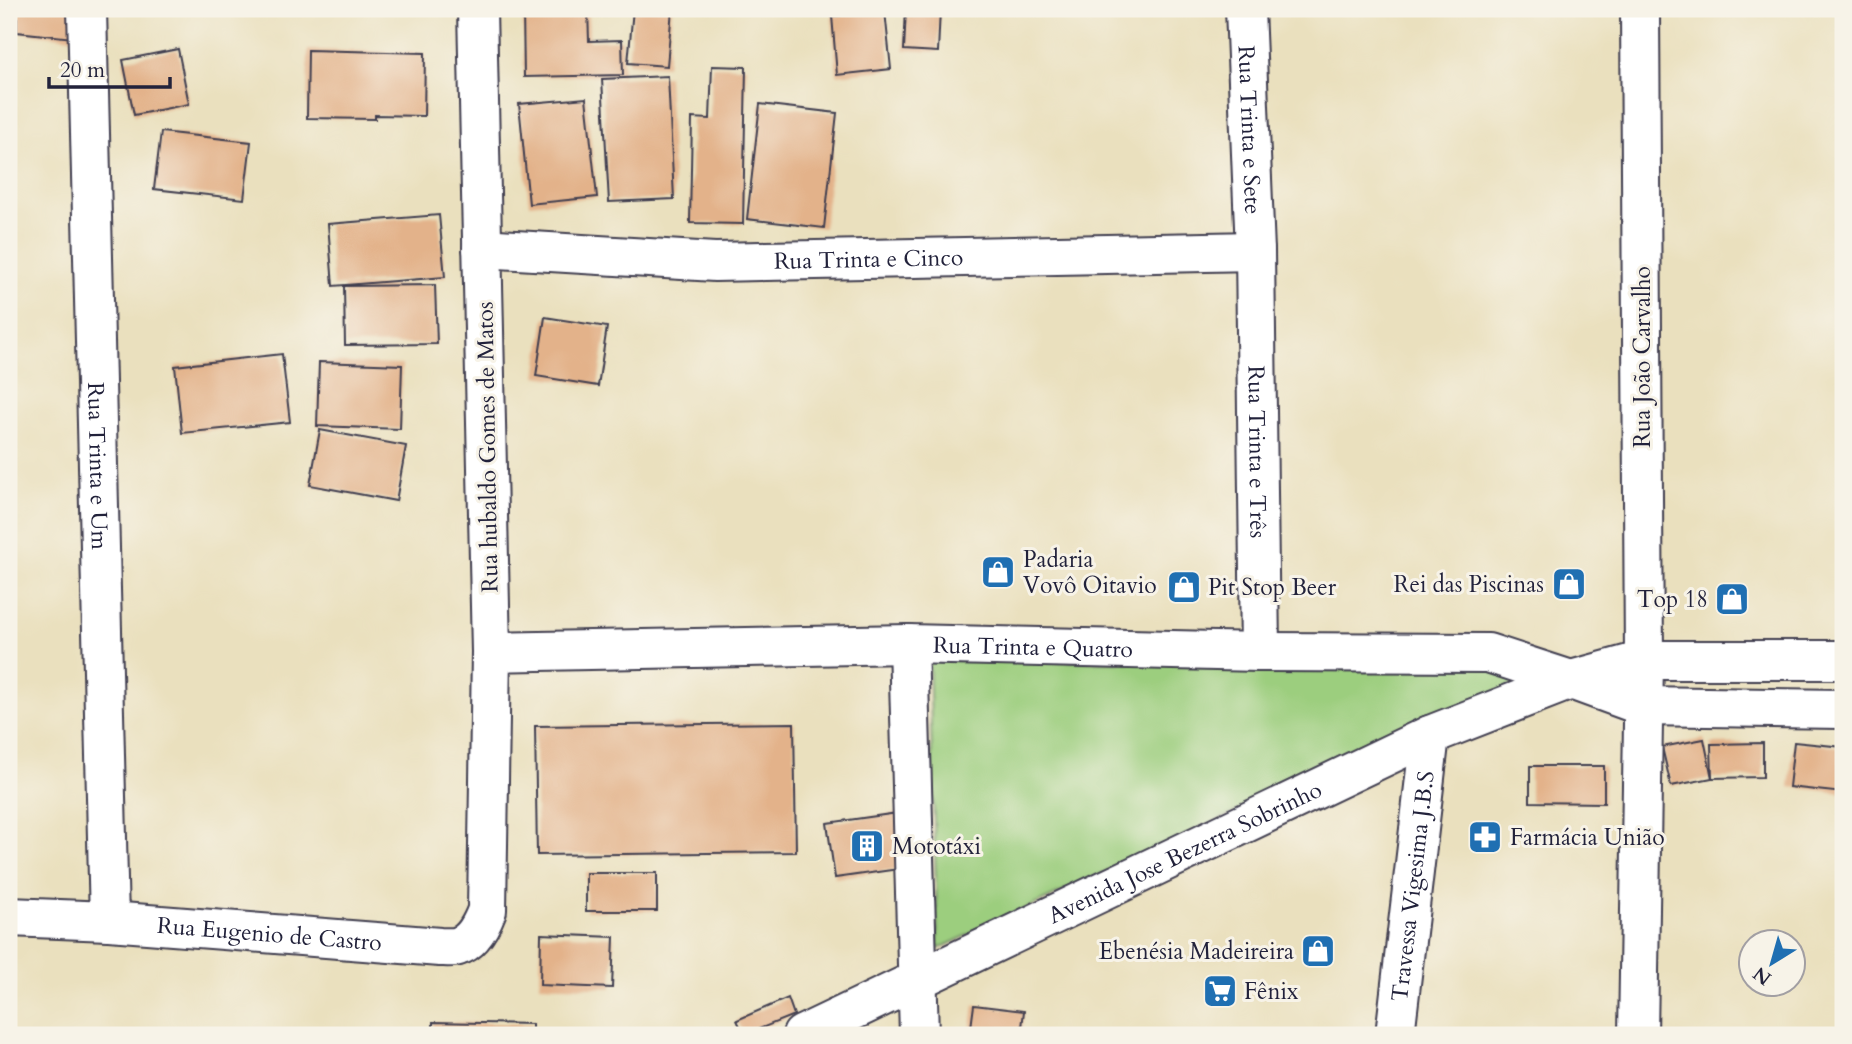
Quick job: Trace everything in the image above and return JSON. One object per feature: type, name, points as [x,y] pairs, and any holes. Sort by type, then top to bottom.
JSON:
[{"type":"street","name":"Rua Trinta e Um","points":[[87,9],[109,921]]},
{"type":"street","name":"Rua hubaldo Gomes de Matos","points":[[477,9],[491,652],[488,885]]},
{"type":"street","name":"Rua Trinta e Sete","points":[[1245,9],[1255,251]]},
{"type":"street","name":"Rua João Carvalho","points":[[1638,1035],[1644,660],[1640,9]]},
{"type":"street","name":"Rua Trinta e Cinco","points":[[482,248],[715,262],[1255,251]]},
{"type":"street","name":"Rua Trinta e Três","points":[[1255,251],[1260,652]]},
{"type":"street","name":"Rua Trinta e Quatro","points":[[491,652],[908,644],[1260,652],[1488,653],[1571,680]]},
{"type":"street","points":[[908,644],[919,1035]]},
{"type":"street","name":"Avenida Jose Bezerra Sobrinho","points":[[802,1035],[1430,735],[1571,680],[1644,660],[1843,660]]},
{"type":"street","points":[[1571,680],[1642,706],[1843,709]]},
{"type":"street","name":"Travessa Vigesima J.B.S","points":[[1395,1035],[1430,735]]},
{"type":"street","name":"Rua Eugenio de Castro","points":[[9,916],[458,946],[472,937],[481,925],[487,910],[488,885]]},
{"type":"green space","points":[[929,660],[1495,665],[1525,679],[938,949]]},
{"type":"building","points":[[17,9],[75,9],[73,38],[17,32]]},
{"type":"building","points":[[523,9],[588,9],[589,41],[622,40],[623,75],[524,77]]},
{"type":"building","points":[[633,9],[672,9],[667,66],[628,63]]},
{"type":"building","points":[[906,9],[940,9],[938,52],[904,50]]},
{"type":"building","points":[[885,11],[891,69],[837,75],[832,16]]},
{"type":"building","points":[[178,49],[189,104],[134,115],[123,60]]},
{"type":"building","points":[[308,50],[425,53],[424,116],[375,115],[375,119],[307,118]]},
{"type":"building","points":[[712,66],[746,67],[743,224],[690,223],[692,118],[710,119]]},
{"type":"building","points":[[668,76],[674,199],[609,202],[602,79]]},
{"type":"building","points":[[586,98],[597,197],[529,204],[519,104]]},
{"type":"building","points":[[760,104],[837,113],[824,228],[747,219]]},
{"type":"building","points":[[161,132],[251,142],[244,199],[154,189]]},
{"type":"building","points":[[439,215],[445,277],[333,286],[328,224]]},
{"type":"building","points":[[435,285],[437,344],[345,345],[344,286]]},
{"type":"building","points":[[545,317],[607,327],[598,386],[536,376]]},
{"type":"building","points":[[282,354],[290,422],[182,433],[175,366]]},
{"type":"building","points":[[319,362],[402,365],[400,429],[317,426]]},
{"type":"building","points":[[320,430],[406,446],[396,501],[310,485]]},
{"type":"building","points":[[794,723],[796,852],[537,855],[535,726]]},
{"type":"building","points":[[1704,739],[1712,778],[1671,786],[1662,747]]},
{"type":"building","points":[[1794,742],[1843,747],[1843,793],[1789,787]]},
{"type":"building","points":[[1763,743],[1763,777],[1712,778],[1711,744]]},
{"type":"building","points":[[1530,766],[1604,766],[1604,803],[1530,802]]},
{"type":"building","name":"Mototáxi","points":[[898,813],[906,868],[835,878],[827,823]]},
{"type":"building","points":[[586,873],[657,873],[657,911],[586,911]]},
{"type":"building","points":[[541,934],[614,937],[612,988],[540,985]]},
{"type":"building","points":[[788,998],[794,1015],[744,1035],[737,1020]]},
{"type":"building","points":[[974,1005],[1024,1011],[1021,1035],[970,1035]]},
{"type":"building","points":[[433,1022],[532,1024],[532,1035],[433,1035]]},
{"type":"place","name":"Padaria Vovô Oitavio","points":[[998,572]]},
{"type":"place","name":"Rei das Piscinas","points":[[1569,584]]},
{"type":"place","name":"Pit Stop Beer","points":[[1184,587]]},
{"type":"place","name":"Top 18","points":[[1732,599]]},
{"type":"place","name":"Farmácia União","points":[[1485,837]]},
{"type":"place","name":"Mototáxi","points":[[867,846]]},
{"type":"place","name":"Ebenésia Madeireira","points":[[1318,951]]},
{"type":"place","name":"Fênix","points":[[1220,991]]}]
